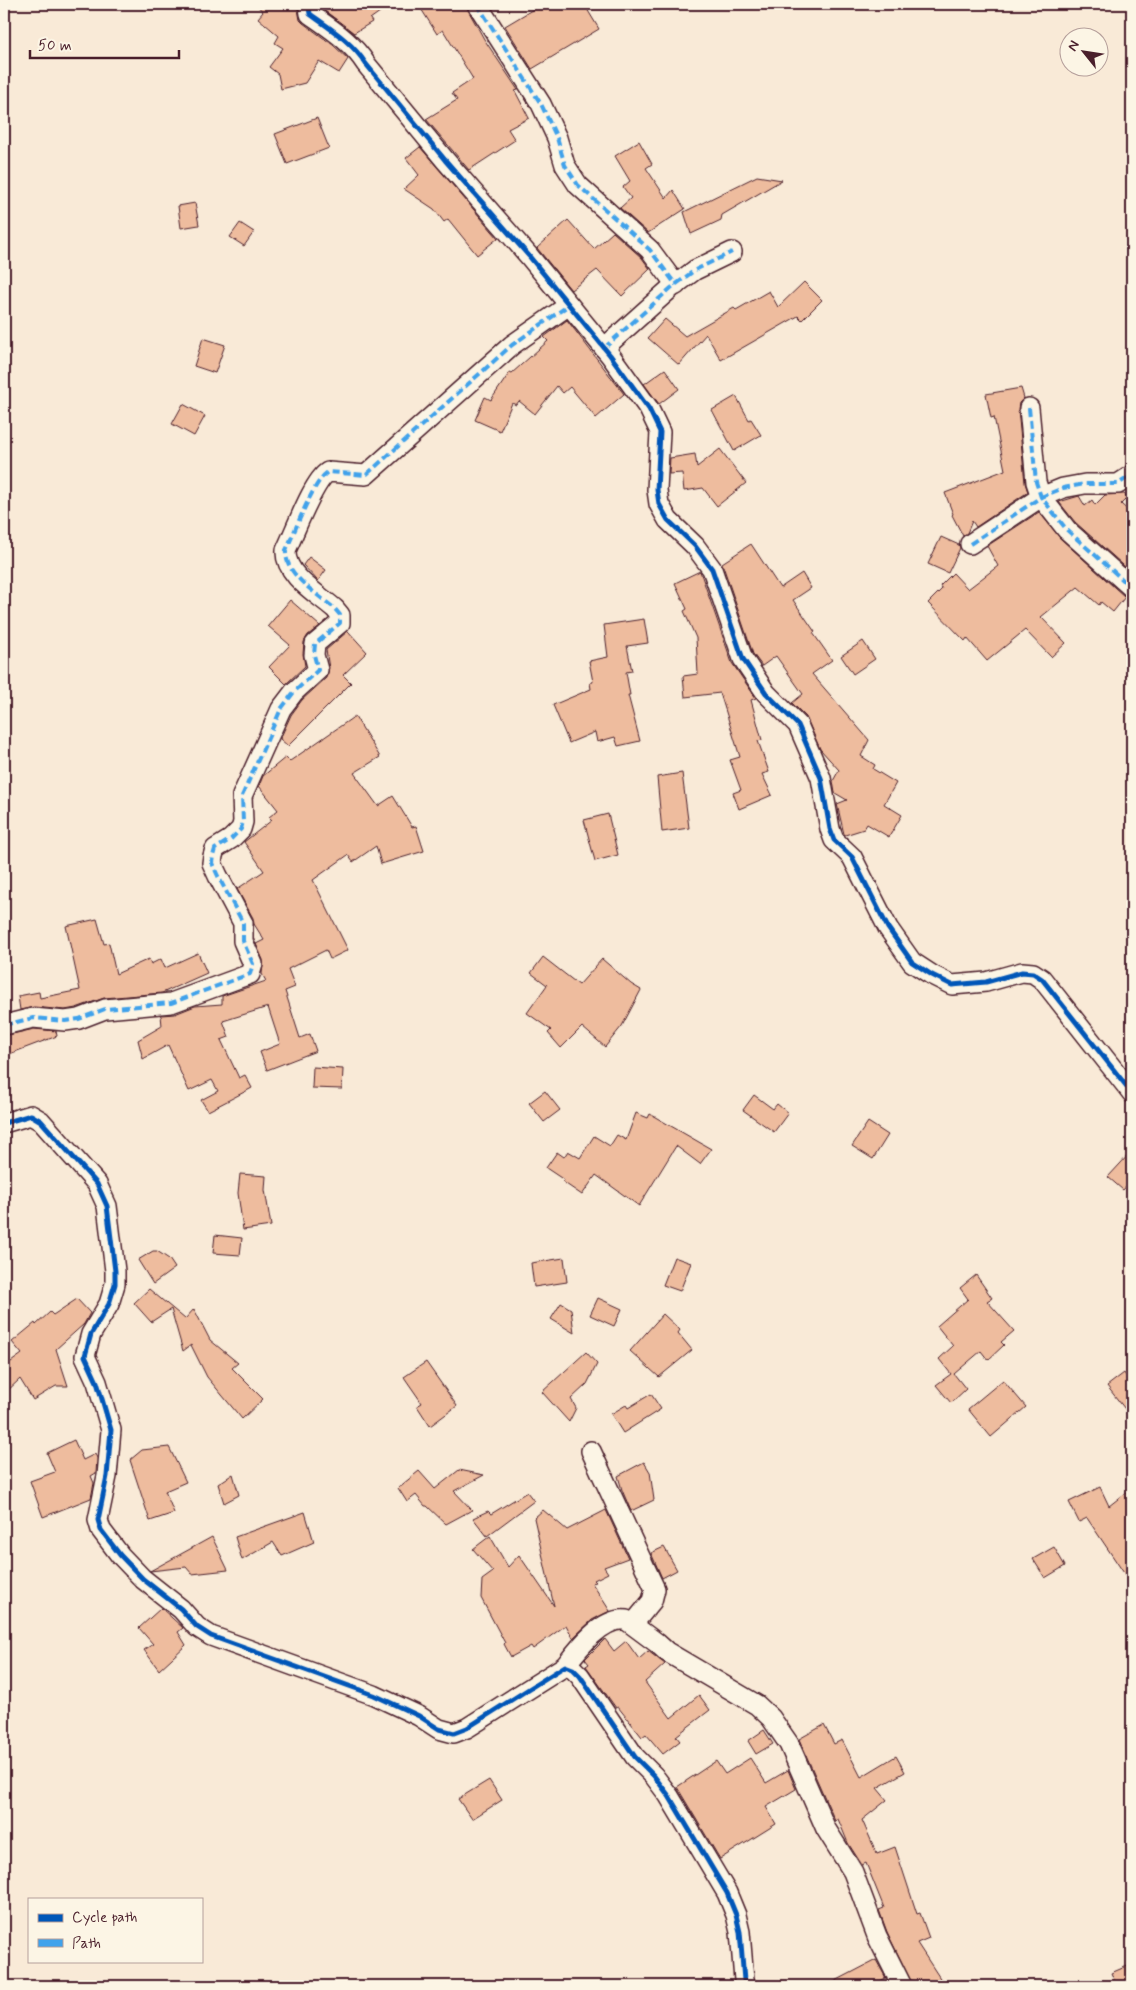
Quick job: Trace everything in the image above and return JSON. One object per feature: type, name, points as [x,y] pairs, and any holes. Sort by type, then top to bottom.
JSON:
[{"type":"street","points":[[310,4],[310,14],[345,39],[358,51],[366,64],[445,160],[529,256],[604,348],[649,409],[660,432],[657,490],[659,504],[668,520],[695,546],[712,569],[743,659],[766,694],[798,725],[821,778],[830,829],[834,840],[852,856],[888,928],[912,962],[952,986],[986,982],[1022,972],[1033,973],[1042,979],[1132,1093]]},
{"type":"street","points":[[477,4],[541,104],[557,138],[566,165],[578,184],[650,250],[676,285]]},
{"type":"street","points":[[604,348],[695,270],[732,252]]},
{"type":"street","points":[[4,1025],[33,1018],[65,1021],[79,1019],[105,1009],[171,1003],[250,974],[254,964],[243,941],[243,923],[212,863],[215,849],[231,839],[241,829],[242,796],[281,709],[294,692],[318,670],[314,655],[315,644],[340,623],[340,615],[335,609],[295,575],[286,560],[286,550],[315,487],[323,475],[328,472],[366,475],[512,345],[569,305]]},
{"type":"street","points":[[1028,408],[1036,482],[1041,497],[1068,530],[1132,588]]},
{"type":"street","points":[[970,544],[1041,497],[1063,488],[1085,484],[1118,484],[1132,475]]},
{"type":"street","points":[[4,1123],[31,1115],[41,1121],[97,1184],[107,1206],[115,1284],[109,1304],[91,1334],[85,1356],[97,1382],[111,1430],[107,1476],[98,1520],[101,1530],[143,1580],[180,1609],[197,1627],[211,1636],[294,1667],[338,1680],[419,1716],[439,1729],[454,1733],[467,1728],[565,1666],[592,1634],[621,1620],[632,1624],[667,1652],[757,1706],[771,1718],[789,1744],[826,1829],[853,1872],[877,1936],[902,1986]]},
{"type":"street","points":[[591,1451],[655,1589],[652,1601],[632,1624]]},
{"type":"street","points":[[565,1666],[573,1669],[580,1676],[635,1757],[654,1776],[669,1796],[727,1893],[736,1915],[740,1932],[746,1986]]},
{"type":"building","points":[[256,4],[289,4],[298,9],[300,20],[303,23],[333,45],[348,59],[339,73],[319,61],[305,83],[281,89],[278,74],[269,67],[283,48],[275,43],[279,36],[258,18],[263,12]]},
{"type":"building","points":[[321,4],[391,4],[370,19],[372,22],[354,33],[321,8]]},
{"type":"building","points":[[418,4],[466,4],[484,39],[518,90],[515,91],[529,118],[508,129],[515,140],[469,170],[426,119],[457,100],[452,93],[473,79],[443,30],[437,34]]},
{"type":"building","points":[[542,4],[584,4],[599,29],[532,69],[505,26]]},
{"type":"building","points":[[317,118],[329,148],[287,164],[275,134]]},
{"type":"building","points":[[639,141],[652,164],[646,168],[666,198],[673,190],[685,209],[648,233],[620,208],[631,198],[623,187],[630,181],[615,156]]},
{"type":"building","points":[[420,147],[498,238],[477,255],[448,219],[444,222],[434,209],[404,189],[419,175],[406,158]]},
{"type":"building","points":[[757,176],[782,180],[722,215],[721,220],[691,234],[684,212]]},
{"type":"building","points":[[195,203],[199,225],[181,228],[178,206]]},
{"type":"building","points":[[568,220],[594,249],[613,232],[642,258],[650,269],[622,296],[597,270],[571,290],[537,248]]},
{"type":"building","points":[[240,223],[254,232],[244,246],[230,237]]},
{"type":"building","points":[[804,282],[822,300],[802,320],[798,316],[721,360],[706,334],[679,365],[648,338],[665,319],[685,336],[734,308],[736,310],[769,291],[778,307]]},
{"type":"building","points":[[567,320],[624,394],[596,418],[570,387],[563,393],[557,386],[535,414],[519,401],[516,405],[512,403],[500,431],[475,420],[485,397],[491,400],[510,372],[512,373],[548,341],[544,337]]},
{"type":"building","points":[[203,338],[225,345],[215,373],[194,366]]},
{"type":"building","points":[[665,369],[679,389],[659,404],[644,384]]},
{"type":"building","points":[[1021,388],[1024,398],[1019,403],[1018,409],[1025,483],[1028,492],[976,527],[972,521],[967,533],[963,536],[952,515],[945,493],[1005,470],[994,417],[991,418],[986,394]]},
{"type":"building","points":[[736,396],[749,420],[751,419],[761,435],[734,451],[712,410]]},
{"type":"building","points":[[183,404],[205,416],[194,436],[172,424]]},
{"type":"building","points":[[720,449],[746,483],[717,506],[703,488],[684,491],[682,473],[669,474],[670,458],[695,454],[697,467]]},
{"type":"building","points":[[1124,494],[1128,497],[1121,504],[1132,514],[1132,573],[1075,522],[1059,502],[1079,496],[1085,506],[1092,500],[1095,505],[1105,495]]},
{"type":"building","points":[[1039,512],[1060,538],[1125,597],[1113,612],[1101,602],[1099,605],[1078,587],[1041,617],[1066,643],[1051,657],[1025,630],[987,661],[967,638],[965,641],[928,603],[942,589],[940,586],[953,573],[968,589],[998,566],[987,546]]},
{"type":"building","points":[[941,537],[959,545],[960,548],[948,573],[928,564]]},
{"type":"building","points":[[751,544],[780,588],[802,573],[811,588],[793,600],[832,660],[812,674],[869,740],[861,756],[875,765],[873,769],[896,783],[884,804],[902,815],[889,837],[867,824],[864,829],[844,834],[837,804],[847,800],[835,793],[833,781],[839,770],[820,749],[806,717],[792,703],[803,694],[776,656],[762,666],[753,654],[722,563]]},
{"type":"building","points":[[309,557],[326,570],[318,581],[303,565]]},
{"type":"building","points":[[700,571],[732,663],[756,698],[751,700],[762,740],[758,741],[769,772],[762,774],[772,795],[739,809],[733,793],[741,790],[730,760],[740,757],[720,693],[685,697],[683,676],[698,674],[696,638],[684,611],[687,609],[675,583]]},
{"type":"building","points":[[290,600],[320,626],[308,635],[304,642],[305,666],[286,684],[269,667],[290,645],[268,626]]},
{"type":"building","points":[[644,619],[648,643],[627,646],[632,671],[626,672],[630,695],[628,695],[640,741],[618,746],[615,737],[597,742],[595,732],[569,743],[553,705],[591,689],[590,683],[593,682],[589,661],[608,657],[604,625]]},
{"type":"building","points":[[348,631],[367,652],[343,675],[351,683],[288,746],[280,739],[291,715],[302,700],[326,678],[329,668],[326,650]]},
{"type":"building","points":[[863,641],[875,659],[853,674],[841,656]]},
{"type":"building","points":[[355,716],[380,757],[354,773],[378,806],[393,796],[412,827],[416,826],[424,851],[381,864],[376,846],[353,862],[348,855],[313,880],[348,950],[330,959],[326,950],[288,969],[295,987],[285,991],[300,1038],[310,1034],[316,1051],[267,1070],[260,1052],[280,1044],[268,1007],[223,1021],[229,1037],[221,1040],[239,1078],[245,1075],[252,1088],[208,1111],[201,1100],[218,1091],[212,1080],[189,1091],[168,1045],[143,1059],[138,1040],[162,1026],[161,1015],[175,1014],[195,1006],[222,1004],[222,996],[266,981],[262,974],[263,960],[256,944],[264,940],[237,889],[264,871],[244,842],[272,820],[269,817],[278,810],[259,786],[263,776],[286,757],[290,761]]},
{"type":"building","points":[[682,773],[689,828],[662,832],[657,777]]},
{"type":"building","points":[[608,814],[618,855],[595,861],[584,820]]},
{"type":"building","points":[[97,919],[104,944],[109,943],[116,974],[149,959],[151,964],[161,959],[165,968],[198,953],[207,973],[162,993],[104,998],[65,1010],[34,1007],[20,1010],[18,996],[39,992],[40,998],[80,990],[66,926]]},
{"type":"building","points":[[543,957],[579,985],[602,959],[631,984],[641,990],[622,1026],[605,1047],[582,1027],[561,1048],[548,1033],[551,1030],[527,1013],[547,985],[531,973]]},
{"type":"building","points":[[34,1029],[56,1031],[57,1036],[4,1056],[4,1036]]},
{"type":"building","points":[[313,1067],[343,1069],[342,1089],[312,1088]]},
{"type":"building","points":[[545,1091],[560,1110],[544,1122],[529,1103]]},
{"type":"building","points":[[754,1095],[773,1109],[777,1104],[788,1113],[774,1132],[743,1110]]},
{"type":"building","points":[[636,1113],[648,1118],[650,1114],[711,1149],[700,1164],[676,1146],[639,1206],[596,1175],[582,1195],[546,1168],[557,1152],[564,1157],[568,1151],[580,1158],[594,1136],[610,1146],[617,1135],[626,1140]]},
{"type":"building","points":[[868,1122],[888,1135],[873,1159],[852,1146]]},
{"type":"building","points":[[1132,1151],[1132,1180],[1123,1190],[1108,1177]]},
{"type":"building","points":[[240,1174],[266,1176],[265,1190],[271,1226],[243,1230],[238,1193]]},
{"type":"building","points":[[215,1235],[242,1238],[240,1255],[213,1253]]},
{"type":"building","points":[[153,1251],[157,1251],[169,1259],[175,1268],[153,1284],[138,1260]]},
{"type":"building","points":[[674,1257],[691,1263],[680,1291],[663,1285]]},
{"type":"building","points":[[564,1258],[567,1282],[534,1287],[531,1263]]},
{"type":"building","points":[[976,1275],[992,1298],[987,1301],[1014,1331],[1001,1342],[1004,1345],[988,1360],[981,1351],[954,1374],[966,1389],[951,1403],[936,1385],[951,1374],[939,1359],[953,1346],[937,1326],[968,1299],[960,1288]]},
{"type":"building","points":[[149,1289],[185,1319],[194,1309],[210,1340],[238,1363],[232,1368],[263,1399],[242,1419],[207,1377],[191,1345],[183,1351],[171,1309],[151,1322],[134,1303]]},
{"type":"building","points":[[598,1298],[622,1309],[614,1326],[590,1315]]},
{"type":"building","points":[[77,1299],[90,1313],[84,1324],[56,1349],[68,1386],[56,1386],[33,1400],[20,1379],[4,1394],[4,1367],[22,1354],[12,1342],[35,1323],[36,1325],[50,1312],[53,1315]]},
{"type":"building","points":[[561,1303],[571,1309],[574,1333],[551,1319]]},
{"type":"building","points":[[663,1314],[680,1330],[678,1333],[692,1350],[659,1377],[630,1351]]},
{"type":"building","points":[[586,1352],[597,1364],[587,1384],[571,1399],[576,1408],[569,1422],[542,1392]]},
{"type":"building","points":[[426,1362],[457,1406],[430,1426],[417,1406],[422,1403],[404,1377]]},
{"type":"building","points":[[1124,1373],[1132,1384],[1132,1418],[1107,1386]]},
{"type":"building","points":[[1003,1380],[1026,1407],[991,1437],[968,1409]]},
{"type":"building","points":[[651,1394],[661,1409],[623,1433],[611,1414],[626,1405],[628,1408]]},
{"type":"building","points":[[74,1440],[83,1460],[95,1454],[97,1458],[96,1473],[91,1476],[94,1483],[91,1498],[43,1517],[30,1481],[55,1472],[47,1453]]},
{"type":"building","points":[[169,1447],[186,1482],[165,1491],[174,1513],[150,1521],[130,1460],[142,1450]]},
{"type":"building","points":[[644,1462],[650,1472],[654,1500],[631,1511],[618,1476]]},
{"type":"building","points":[[459,1470],[484,1475],[454,1491],[472,1510],[446,1524],[425,1506],[416,1495],[407,1502],[398,1488],[419,1471],[435,1489]]},
{"type":"building","points":[[233,1474],[239,1495],[224,1503],[218,1484]]},
{"type":"building","points":[[1100,1487],[1109,1506],[1132,1488],[1132,1585],[1087,1518],[1079,1522],[1069,1502]]},
{"type":"building","points":[[527,1492],[534,1501],[487,1536],[473,1518],[488,1511],[491,1514]]},
{"type":"building","points":[[543,1510],[567,1530],[606,1510],[628,1558],[604,1567],[608,1573],[592,1583],[610,1611],[592,1620],[573,1638],[566,1625],[533,1649],[531,1646],[511,1657],[481,1598],[482,1580],[493,1572],[473,1549],[490,1536],[508,1567],[519,1555],[554,1606],[534,1518]]},
{"type":"building","points":[[305,1512],[314,1542],[282,1556],[273,1542],[242,1560],[235,1537]]},
{"type":"building","points":[[212,1537],[228,1570],[192,1574],[186,1567],[150,1571]]},
{"type":"building","points":[[664,1547],[677,1570],[662,1578],[651,1553]]},
{"type":"building","points":[[1054,1547],[1065,1566],[1045,1578],[1033,1559]]},
{"type":"building","points":[[161,1608],[183,1628],[178,1632],[186,1645],[159,1670],[144,1650],[153,1644],[139,1628]]},
{"type":"building","points":[[605,1639],[614,1651],[626,1641],[639,1659],[648,1651],[665,1664],[645,1682],[671,1718],[699,1695],[710,1710],[676,1736],[680,1741],[663,1754],[646,1734],[642,1737],[618,1707],[616,1708],[586,1666],[589,1664],[585,1659]]},
{"type":"building","points":[[824,1725],[834,1744],[842,1740],[861,1777],[896,1756],[905,1772],[877,1788],[887,1800],[862,1820],[877,1854],[895,1847],[917,1914],[920,1913],[929,1938],[917,1943],[945,1986],[913,1986],[887,1932],[879,1910],[884,1908],[866,1863],[862,1865],[848,1843],[838,1819],[835,1821],[799,1739]]},
{"type":"building","points":[[764,1730],[773,1744],[756,1754],[748,1741]]},
{"type":"building","points":[[750,1758],[766,1783],[788,1770],[796,1789],[766,1807],[776,1824],[720,1859],[677,1787],[716,1761],[725,1774]]},
{"type":"building","points":[[489,1780],[502,1800],[472,1819],[458,1799]]},
{"type":"building","points":[[876,1960],[886,1978],[870,1986],[826,1986]]},
{"type":"building","points":[[1132,1964],[1132,1986],[1117,1986],[1111,1973]]},
{"type":"marked path","points":[[477,4],[541,104],[557,138],[565,165],[578,185],[650,250],[676,285]]},
{"type":"marked path","points":[[604,348],[671,288],[695,270],[732,252]]},
{"type":"marked path","points":[[4,1025],[33,1018],[65,1021],[79,1019],[105,1009],[171,1003],[250,974],[253,964],[243,941],[243,923],[212,863],[215,849],[231,839],[241,829],[243,822],[242,796],[281,709],[294,692],[318,670],[314,655],[315,644],[340,623],[340,615],[296,576],[290,568],[287,559],[286,550],[305,508],[316,485],[328,472],[366,475],[512,345],[569,305]]},
{"type":"marked path","points":[[1029,408],[1036,482],[1041,497],[1067,530],[1132,588]]},
{"type":"marked path","points":[[970,544],[1041,497],[1063,488],[1085,484],[1118,484],[1132,475]]},
{"type":"cycle path","points":[[310,4],[310,14],[341,36],[354,49],[445,160],[529,256],[610,355],[649,409],[660,432],[657,490],[659,504],[668,520],[695,546],[712,569],[743,659],[766,693],[798,725],[821,778],[830,829],[834,840],[852,857],[888,928],[912,962],[952,985],[986,982],[1022,972],[1033,973],[1042,979],[1132,1093]]},
{"type":"cycle path","points":[[4,1123],[31,1115],[41,1121],[97,1184],[107,1206],[115,1284],[109,1304],[91,1334],[85,1356],[97,1382],[111,1430],[107,1476],[98,1520],[101,1530],[120,1555],[143,1579],[181,1609],[197,1627],[211,1636],[374,1695],[419,1716],[439,1729],[454,1733],[467,1728],[565,1666],[573,1669],[580,1676],[635,1757],[654,1776],[669,1796],[727,1893],[736,1915],[740,1932],[746,1986]]}]
